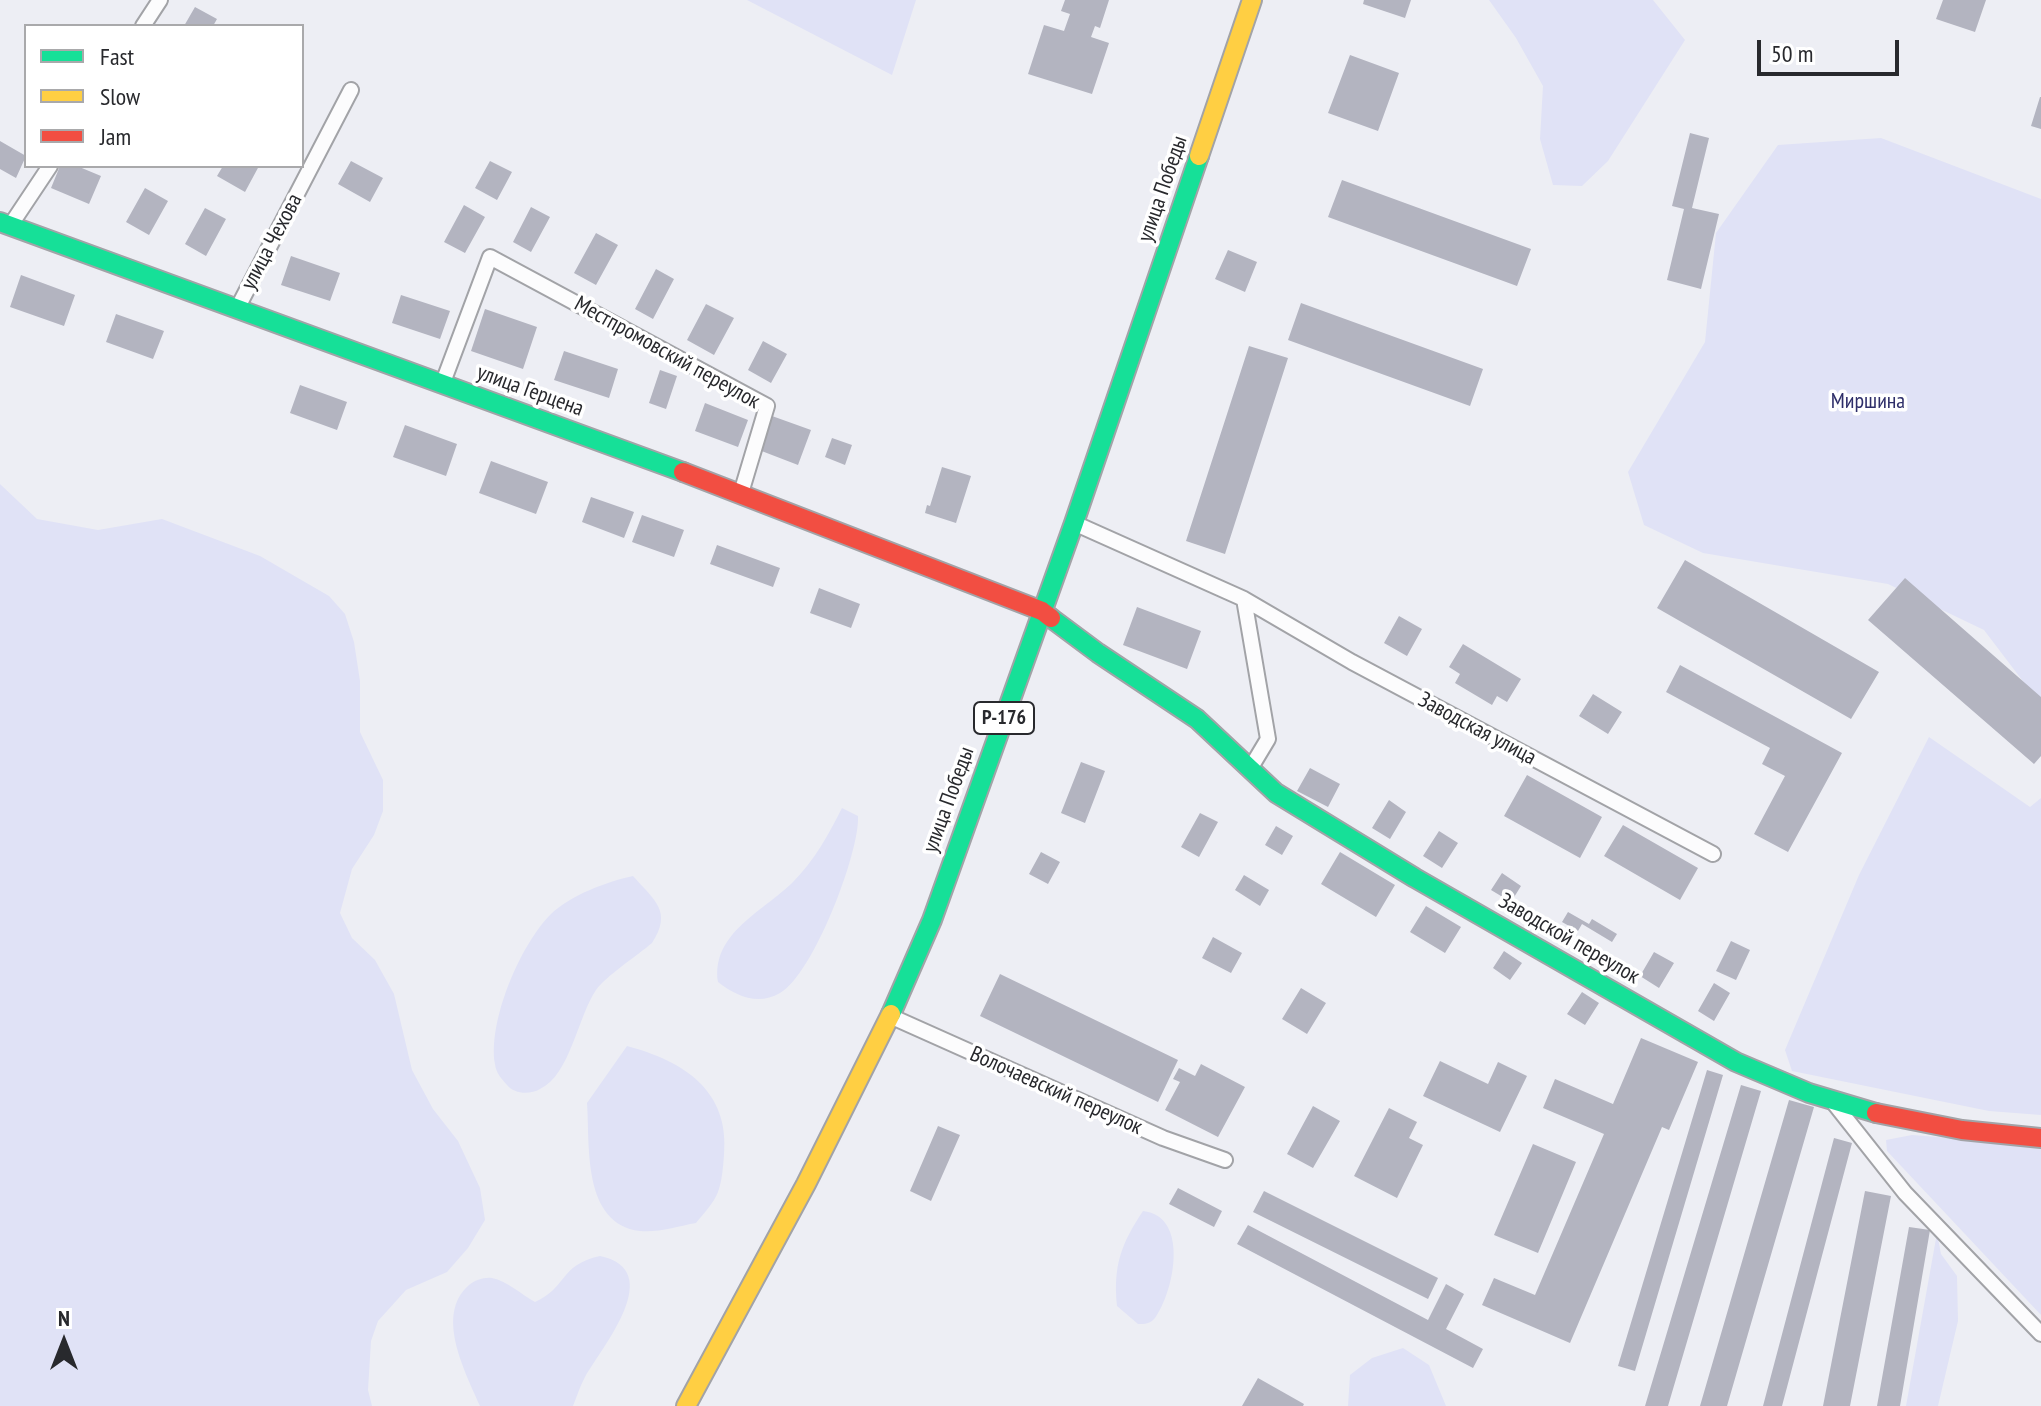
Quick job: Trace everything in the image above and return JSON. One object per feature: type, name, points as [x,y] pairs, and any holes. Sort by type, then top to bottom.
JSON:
[{"type":"main road","name":"улица Победы","points":[[686,1406],[806,1184],[890,1016],[932,920],[1074,523],[1252,0]]},
{"type":"main road","name":"улица Герцена","points":[[5,224],[741,493],[1042,611]]},
{"type":"main road","name":"Заводской переулок","points":[[1042,611],[1098,653],[1197,719],[1276,793],[1415,878],[1778,1083],[1944,1129],[2041,1138]]},
{"type":"street","points":[[144,24],[160,0]]},
{"type":"street","name":"улица Чехова","points":[[237,309],[351,90]]},
{"type":"street","points":[[5,224],[48,168]]},
{"type":"street","name":"Местпромовский переулок","points":[[442,385],[490,257],[767,406],[741,493]]},
{"type":"street","name":"Заводская улица","points":[[1074,523],[1244,599],[1352,662],[1713,854]]},
{"type":"street","points":[[1244,599],[1268,739],[1250,769]]},
{"type":"street","name":"Волочаевский переулок","points":[[890,1016],[1163,1138],[1225,1160]]},
{"type":"street","points":[[1832,1100],[1905,1193],[2041,1334]]},
{"type":"green space","points":[[747,0],[916,0],[892,75]]},
{"type":"green space","points":[[1489,0],[1653,0],[1685,40],[1608,161],[1582,186],[1553,185],[1540,139],[1543,86],[1516,38]]},
{"type":"green space","name":"Миршина","points":[[1881,138],[2041,199],[2041,705],[1984,630],[1888,584],[1703,553],[1644,525],[1628,472],[1705,342],[1716,233],[1778,145]]},
{"type":"green space","points":[[0,484],[37,519],[98,530],[162,519],[260,556],[329,596],[345,614],[354,642],[360,681],[360,732],[383,780],[383,811],[374,835],[352,869],[340,913],[352,938],[375,960],[394,994],[412,1070],[433,1109],[458,1141],[480,1188],[485,1220],[468,1248],[447,1272],[406,1290],[378,1321],[371,1341],[368,1390],[372,1406],[0,1406]]},
{"type":"green space","points":[[1929,737],[2030,807],[2041,798],[2041,1115],[1989,1111],[1792,1071],[1785,1050],[1859,875]]},
{"type":"green space","points":[[842,808],[858,816],[857,833],[843,883],[820,939],[806,963],[793,982],[772,997],[748,998],[725,987],[718,982],[718,965],[731,936],[801,874]]},
{"type":"green space","points":[[633,876],[654,899],[661,914],[658,932],[652,943],[596,990],[566,1058],[550,1082],[532,1092],[522,1093],[510,1088],[496,1070],[496,1027],[509,984],[528,944],[551,914],[568,901],[600,886]]},
{"type":"green space","points":[[627,1046],[667,1060],[684,1070],[711,1096],[719,1113],[724,1132],[720,1183],[714,1200],[696,1223],[640,1231],[621,1225],[608,1214],[599,1199],[590,1161],[587,1103]]},
{"type":"green space","points":[[1912,1135],[2041,1145],[2041,1315],[1887,1151],[1886,1140]]},
{"type":"green space","points":[[1143,1211],[1158,1216],[1167,1226],[1174,1257],[1162,1306],[1151,1321],[1138,1324],[1117,1306],[1116,1279],[1124,1245]]},
{"type":"green space","points":[[1937,1233],[1941,1254],[1957,1276],[1958,1321],[1938,1406],[1906,1406]]},
{"type":"green space","points":[[600,1256],[619,1264],[628,1276],[629,1292],[615,1329],[585,1377],[573,1406],[480,1406],[456,1344],[454,1312],[459,1297],[471,1283],[489,1278],[503,1282],[535,1302],[553,1290],[577,1265]]},
{"type":"green space","points":[[1403,1348],[1429,1365],[1446,1406],[1348,1406],[1350,1375],[1372,1358]]},
{"type":"building","points":[[1065,0],[1109,0],[1100,28],[1095,26],[1091,37],[1109,43],[1092,94],[1028,74],[1044,25],[1064,31],[1070,14],[1061,11]]},
{"type":"building","points":[[1364,0],[1411,0],[1405,18],[1363,4]]},
{"type":"building","points":[[1943,0],[1986,0],[1975,32],[1936,19]]},
{"type":"building","points":[[195,7],[217,19],[214,24],[185,24]]},
{"type":"building","points":[[1350,55],[1399,73],[1378,131],[1328,113]]},
{"type":"building","points":[[2041,97],[2041,129],[2031,126]]},
{"type":"building","points":[[1690,133],[1709,138],[1692,208],[1719,214],[1701,289],[1667,280],[1684,209],[1672,206]]},
{"type":"building","points":[[0,141],[24,155],[24,160],[16,178],[0,169]]},
{"type":"building","points":[[351,161],[383,178],[370,202],[338,184]]},
{"type":"building","points":[[490,161],[512,172],[497,200],[475,188]]},
{"type":"building","points":[[59,168],[82,168],[101,176],[89,204],[51,188]]},
{"type":"building","points":[[222,168],[258,168],[245,192],[217,176]]},
{"type":"building","points":[[1342,180],[1531,249],[1517,286],[1328,217]]},
{"type":"building","points":[[145,188],[168,201],[149,235],[126,222]]},
{"type":"building","points":[[464,205],[485,217],[465,253],[444,242]]},
{"type":"building","points":[[531,207],[550,217],[531,252],[513,242]]},
{"type":"building","points":[[205,208],[226,219],[206,256],[185,244]]},
{"type":"building","points":[[596,233],[618,245],[596,285],[574,273]]},
{"type":"building","points":[[1228,250],[1257,262],[1245,292],[1215,279]]},
{"type":"building","points":[[291,256],[340,273],[330,301],[281,285]]},
{"type":"building","points":[[656,269],[674,279],[653,319],[635,309]]},
{"type":"building","points":[[21,275],[75,295],[64,326],[10,307]]},
{"type":"building","points":[[401,295],[450,311],[440,339],[392,323]]},
{"type":"building","points":[[1301,303],[1483,369],[1470,406],[1288,340]]},
{"type":"building","points":[[706,304],[734,318],[714,355],[687,340]]},
{"type":"building","points":[[485,309],[537,327],[523,369],[471,351]]},
{"type":"building","points":[[116,314],[164,331],[153,359],[106,342]]},
{"type":"building","points":[[763,341],[787,354],[771,383],[748,370]]},
{"type":"building","points":[[1249,346],[1288,358],[1225,554],[1186,541]]},
{"type":"building","points":[[564,351],[618,369],[609,398],[554,380]]},
{"type":"building","points":[[660,370],[677,376],[666,409],[649,403]]},
{"type":"building","points":[[300,385],[347,402],[337,430],[290,413]]},
{"type":"building","points":[[705,403],[748,420],[738,447],[695,431]]},
{"type":"building","points":[[772,416],[811,430],[798,465],[759,450]]},
{"type":"building","points":[[405,425],[457,444],[446,476],[393,457]]},
{"type":"building","points":[[832,438],[852,445],[845,465],[825,457]]},
{"type":"building","points":[[491,461],[548,482],[536,514],[479,493]]},
{"type":"building","points":[[942,467],[971,476],[956,523],[925,513]]},
{"type":"building","points":[[591,497],[634,512],[624,538],[582,522]]},
{"type":"building","points":[[642,515],[684,530],[674,557],[632,542]]},
{"type":"building","points":[[717,545],[780,568],[773,587],[710,564]]},
{"type":"building","points":[[1685,560],[1879,672],[1851,719],[1657,608]]},
{"type":"building","points":[[1905,578],[2041,697],[2041,756],[2034,764],[1868,620]]},
{"type":"building","points":[[819,588],[860,604],[851,628],[810,613]]},
{"type":"building","points":[[1137,607],[1201,631],[1187,669],[1123,645]]},
{"type":"building","points":[[1399,616],[1422,629],[1407,656],[1384,643]]},
{"type":"building","points":[[1463,644],[1521,679],[1507,702],[1497,696],[1492,705],[1455,683],[1460,674],[1449,667]]},
{"type":"building","points":[[1680,665],[1842,753],[1788,852],[1754,834],[1785,776],[1762,764],[1770,748],[1666,692]]},
{"type":"building","points":[[1593,694],[1622,712],[1608,734],[1579,716]]},
{"type":"building","points":[[1081,762],[1105,771],[1085,823],[1061,813]]},
{"type":"building","points":[[1310,768],[1340,784],[1328,807],[1297,791]]},
{"type":"building","points":[[1527,775],[1602,817],[1580,858],[1504,816]]},
{"type":"building","points":[[1389,800],[1406,812],[1390,839],[1372,828]]},
{"type":"building","points":[[1200,813],[1218,822],[1199,857],[1181,847]]},
{"type":"building","points":[[1623,825],[1698,868],[1680,900],[1604,856]]},
{"type":"building","points":[[1276,826],[1293,836],[1282,855],[1265,845]]},
{"type":"building","points":[[1439,831],[1458,843],[1442,868],[1423,856]]},
{"type":"building","points":[[1041,852],[1060,862],[1048,884],[1029,874]]},
{"type":"building","points":[[1340,852],[1395,885],[1376,917],[1321,884]]},
{"type":"building","points":[[1502,873],[1521,886],[1511,902],[1491,890]]},
{"type":"building","points":[[1244,875],[1269,890],[1260,906],[1235,890]]},
{"type":"building","points":[[1426,906],[1461,927],[1445,953],[1410,932]]},
{"type":"building","points":[[1568,912],[1589,924],[1592,919],[1617,934],[1612,942],[1582,924],[1578,931],[1562,922]]},
{"type":"building","points":[[1213,937],[1242,953],[1231,973],[1202,958]]},
{"type":"building","points":[[1731,941],[1750,950],[1736,980],[1716,971]]},
{"type":"building","points":[[1504,951],[1522,963],[1510,980],[1493,968]]},
{"type":"building","points":[[1654,952],[1674,963],[1659,988],[1640,976]]},
{"type":"building","points":[[1000,974],[1178,1060],[1158,1102],[980,1016]]},
{"type":"building","points":[[1714,983],[1730,993],[1714,1021],[1698,1011]]},
{"type":"building","points":[[1301,988],[1326,1003],[1307,1034],[1282,1019]]},
{"type":"building","points":[[1582,992],[1599,1003],[1585,1025],[1567,1014]]},
{"type":"building","points":[[1641,1038],[1698,1062],[1669,1130],[1662,1127],[1570,1343],[1482,1305],[1494,1278],[1535,1295],[1604,1134],[1543,1108],[1555,1079],[1613,1104]]},
{"type":"building","points":[[1440,1061],[1488,1084],[1498,1062],[1527,1076],[1500,1132],[1423,1096]]},
{"type":"building","points":[[1201,1064],[1245,1087],[1218,1137],[1165,1110],[1180,1082],[1173,1079],[1179,1068],[1195,1076]]},
{"type":"building","points":[[1707,1070],[1723,1075],[1635,1371],[1618,1366]]},
{"type":"building","points":[[1741,1085],[1761,1091],[1668,1406],[1645,1406]]},
{"type":"building","points":[[1789,1100],[1814,1107],[1727,1406],[1700,1406]]},
{"type":"building","points":[[1313,1106],[1340,1121],[1313,1168],[1287,1154]]},
{"type":"building","points":[[1389,1108],[1417,1122],[1409,1138],[1423,1145],[1397,1198],[1354,1176]]},
{"type":"building","points":[[938,1126],[960,1135],[931,1201],[910,1191]]},
{"type":"building","points":[[1834,1138],[1852,1143],[1782,1406],[1763,1406]]},
{"type":"building","points":[[1533,1144],[1576,1162],[1538,1253],[1494,1235]]},
{"type":"building","points":[[1178,1188],[1222,1211],[1214,1227],[1169,1204]]},
{"type":"building","points":[[1264,1191],[1438,1278],[1428,1299],[1253,1212]]},
{"type":"building","points":[[1865,1191],[1891,1196],[1850,1406],[1823,1406]]},
{"type":"building","points":[[1248,1225],[1428,1320],[1446,1284],[1464,1294],[1446,1329],[1483,1349],[1473,1368],[1237,1244]]},
{"type":"building","points":[[1909,1227],[1930,1230],[1900,1406],[1877,1406]]},
{"type":"building","points":[[1258,1378],[1304,1404],[1303,1406],[1242,1406]]},
{"type":"traffic: fast","points":[[891,1014],[932,920],[1074,523],[1199,156]]},
{"type":"traffic: fast","points":[[0,222],[683,472]]},
{"type":"traffic: fast","points":[[1051,618],[1197,719],[1276,793],[1415,878],[1736,1062],[1809,1093],[1876,1113]]},
{"type":"traffic: slow","points":[[1199,156],[1252,0]]},
{"type":"traffic: slow","points":[[686,1406],[806,1184],[891,1014]]},
{"type":"traffic: jam","points":[[683,472],[1042,611],[1051,618]]},
{"type":"traffic: jam","points":[[1876,1113],[1962,1130],[2041,1138]]}]
